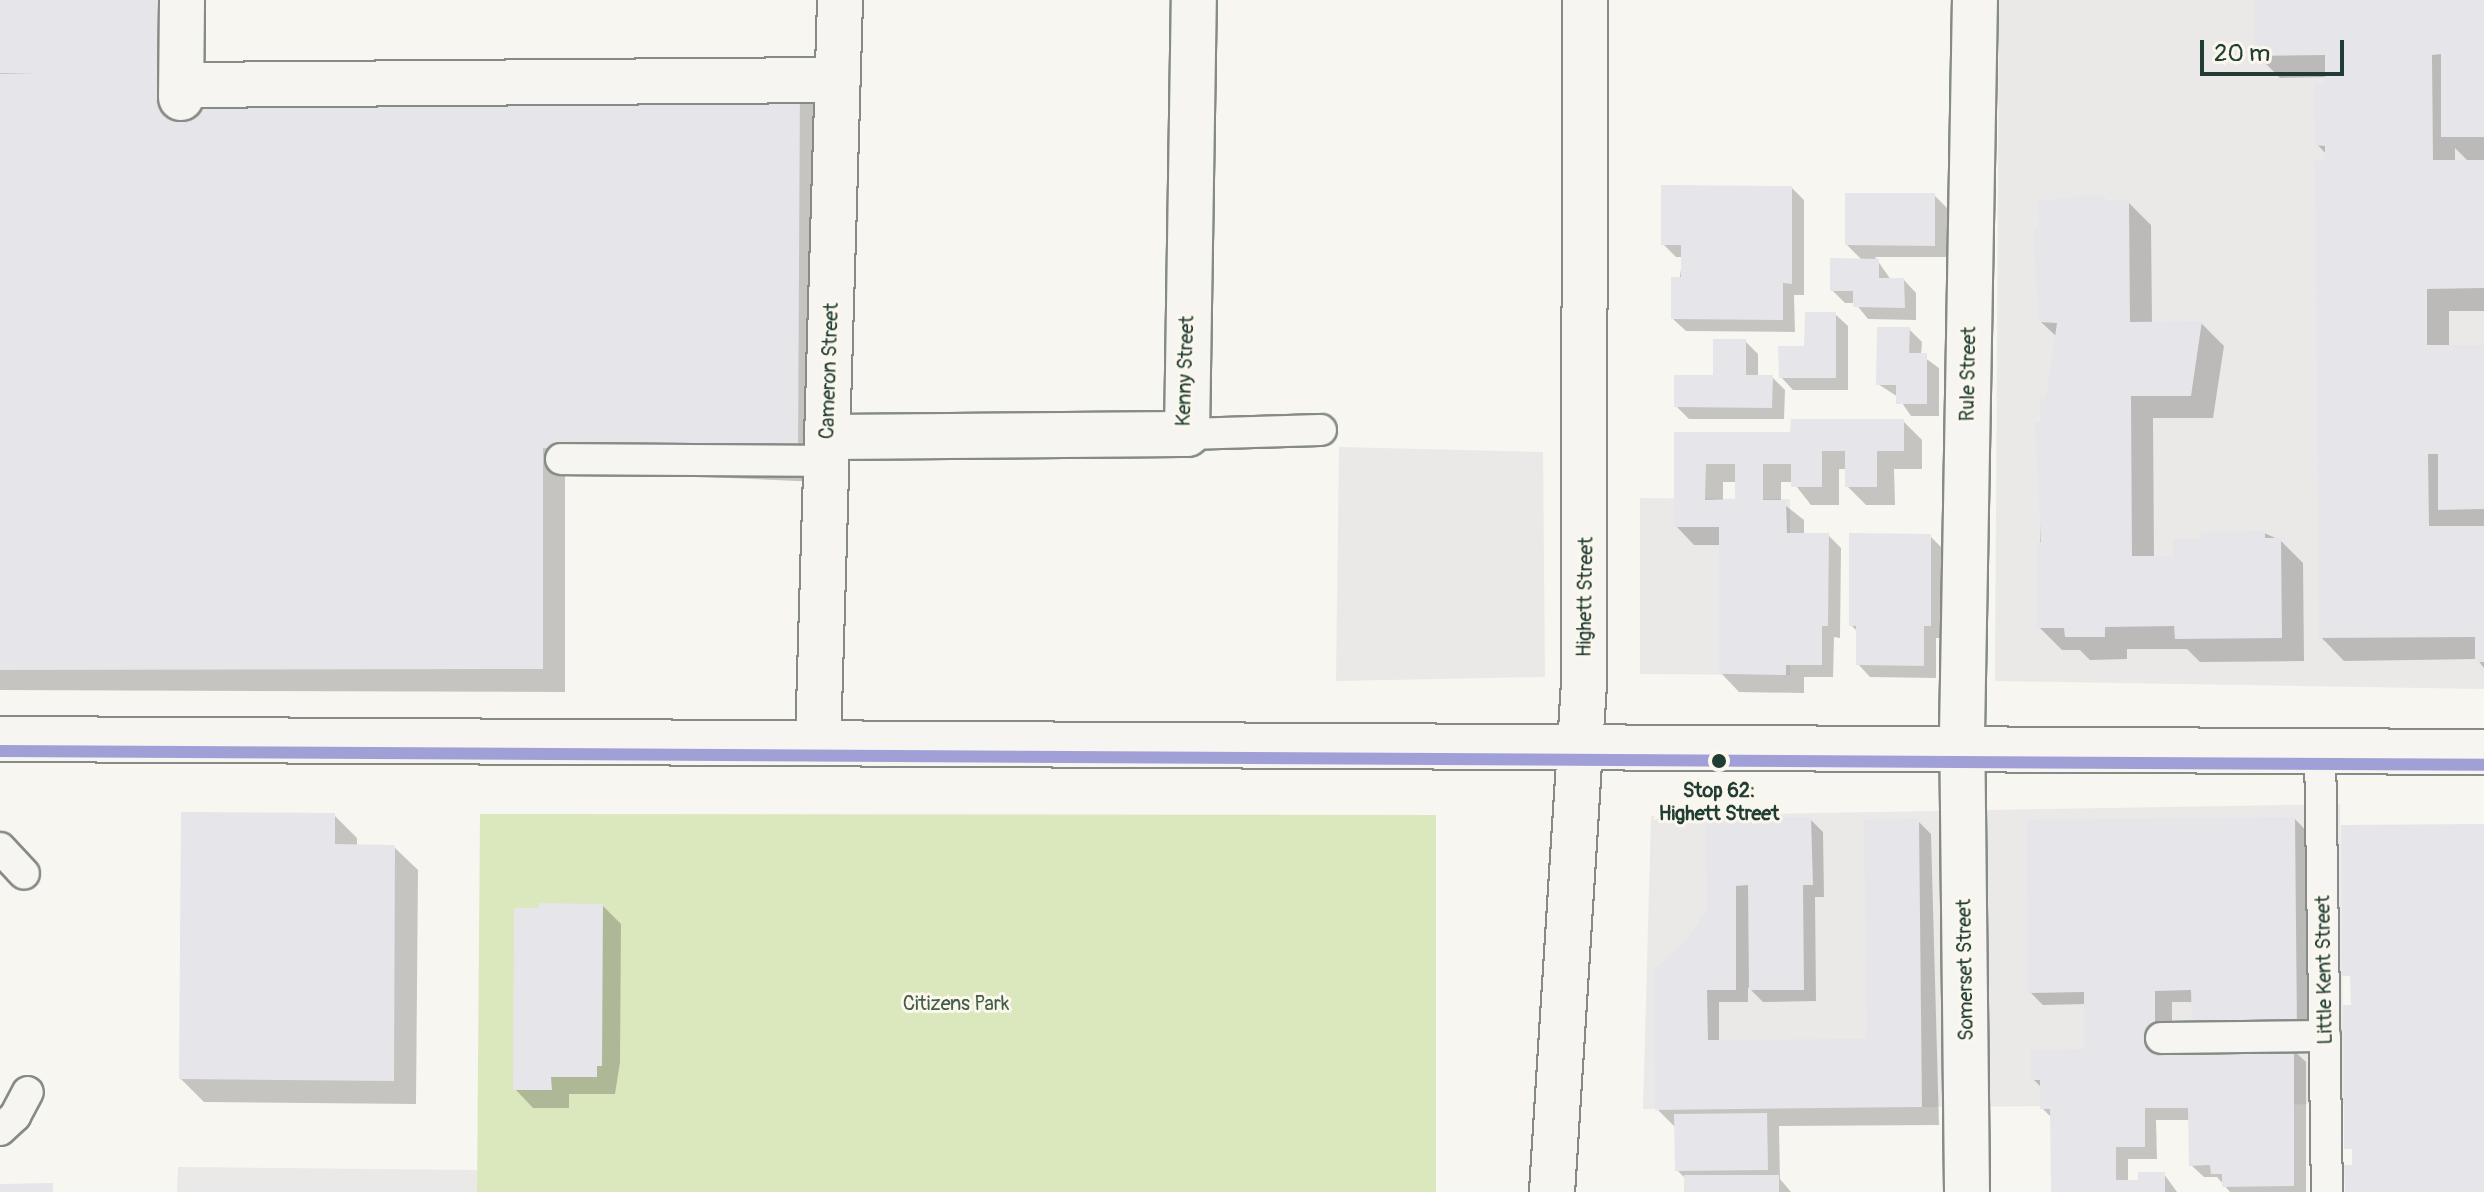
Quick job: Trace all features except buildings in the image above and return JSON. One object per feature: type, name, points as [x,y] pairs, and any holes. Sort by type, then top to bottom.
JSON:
[{"type":"street","points":[[182,0],[182,91],[838,80]]},
{"type":"street","name":"Cameron Street","points":[[818,742],[840,0]]},
{"type":"street","name":"Kenny Street","points":[[826,449],[1187,434],[1194,0]]},
{"type":"street","name":"Highett Street","points":[[1552,1192],[1586,603],[1585,0]]},
{"type":"street","name":"Rule Street","points":[[1962,748],[1975,0]]},
{"type":"street","points":[[0,739],[2484,752]]},
{"type":"street","name":"Somerset Street","points":[[1962,748],[1967,1192]]},
{"type":"lane","points":[[1187,434],[1321,430]]},
{"type":"lane","points":[[561,459],[826,449]]},
{"type":"lane","name":"Little Kent Street","points":[[2320,749],[2327,1192]]},
{"type":"lane","points":[[0,848],[24,874]]},
{"type":"lane","points":[[2161,1038],[2325,1036]]},
{"type":"lane","points":[[0,1130],[15,1116],[28,1092]]},
{"type":"shaded area","points":[[1999,0],[2484,0],[2484,689],[1995,681]]},
{"type":"shaded area","points":[[1339,447],[1543,452],[1545,677],[1336,681]]},
{"type":"shaded area","points":[[1640,498],[1790,499],[1790,675],[1640,674]]},
{"type":"shaded area","points":[[2340,804],[2344,1104],[1643,1109],[1651,816]]},
{"type":"shaded area","points":[[178,1167],[477,1170],[477,1192],[177,1192]]},
{"type":"green space","name":"Citizens Park","points":[[480,814],[1436,815],[1436,1192],[477,1192]]},
{"type":"transit line","points":[[0,751],[2484,765]]},
{"type":"place","name":"Stop 62: Highett Street","points":[[1719,761]]}]
